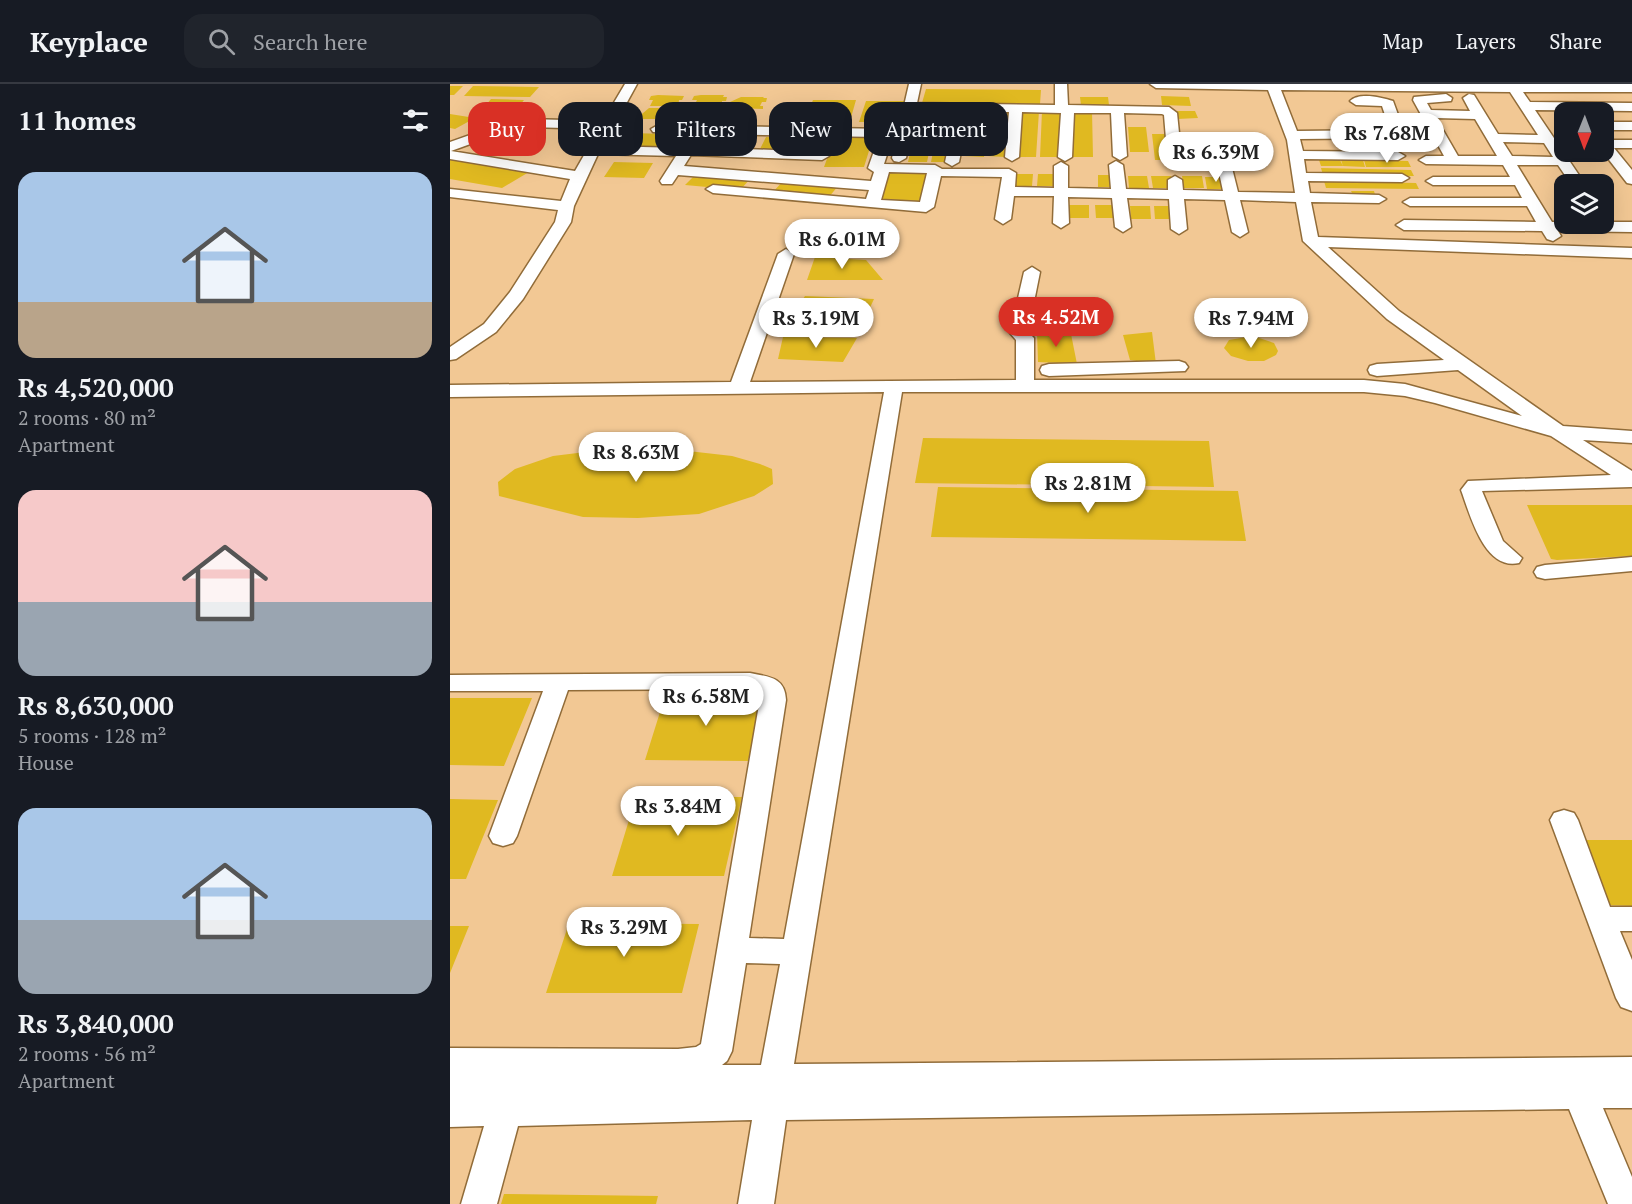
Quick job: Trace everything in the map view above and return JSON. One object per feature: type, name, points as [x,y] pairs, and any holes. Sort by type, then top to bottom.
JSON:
[{"type":"street","points":[[620,102],[631,84]]},
{"type":"street","points":[[911,102],[915,84]]},
{"type":"street","points":[[1061,84],[1065,109],[1061,223]]},
{"type":"street","points":[[1151,84],[1158,110]]},
{"type":"street","points":[[1156,84],[1274,90],[1518,94],[1632,107]]},
{"type":"street","points":[[1453,160],[1420,99],[1632,88]]},
{"type":"street","points":[[1274,90],[1290,118],[1309,238],[1393,315],[1558,432],[1632,481]]},
{"type":"street","points":[[1274,90],[1383,102],[1388,104],[1388,119],[1398,134],[1292,135]]},
{"type":"street","points":[[1518,94],[1554,142]]},
{"type":"street","points":[[1469,98],[1562,251]]},
{"type":"street","points":[[1008,108],[1170,112],[1179,229]]},
{"type":"street","points":[[1003,219],[1016,108]]},
{"type":"street","points":[[1117,110],[1118,161],[1124,227]]},
{"type":"street","points":[[1388,119],[1480,115]]},
{"type":"street","points":[[450,147],[506,127],[528,123],[558,124]]},
{"type":"street","points":[[1539,125],[1554,125]]},
{"type":"street","points":[[1614,126],[1632,126]]},
{"type":"street","points":[[699,188],[926,207],[935,169],[876,168],[887,133],[852,132]]},
{"type":"street","points":[[1494,138],[1554,142]]},
{"type":"street","points":[[1614,144],[1632,144]]},
{"type":"street","points":[[450,155],[579,176]]},
{"type":"street","points":[[1296,155],[1398,156]]},
{"type":"street","points":[[450,355],[490,328],[518,296],[563,222],[566,206],[590,156]]},
{"type":"street","points":[[676,185],[665,184],[683,156]]},
{"type":"street","points":[[814,180],[822,156]]},
{"type":"street","points":[[951,156],[948,167],[1011,165]]},
{"type":"street","points":[[1426,160],[1453,160],[1514,171],[1570,173]]},
{"type":"street","points":[[1625,163],[1632,180]]},
{"type":"street","points":[[872,204],[882,168]]},
{"type":"street","points":[[1225,168],[1240,232]]},
{"type":"street","points":[[674,170],[877,186]]},
{"type":"street","points":[[1433,181],[1514,171]]},
{"type":"street","points":[[1300,177],[1402,178]]},
{"type":"street","points":[[1007,191],[1379,199]]},
{"type":"street","points":[[450,193],[566,206]]},
{"type":"street","points":[[1410,202],[1533,202]]},
{"type":"street","points":[[1404,225],[1554,226]]},
{"type":"street","points":[[1614,225],[1632,227]]},
{"type":"street","points":[[1613,234],[1628,253]]},
{"type":"street","points":[[1314,243],[1628,253]]},
{"type":"street","points":[[739,387],[786,254]]},
{"type":"street","points":[[1025,378],[1025,338],[1019,333],[1032,272]]},
{"type":"street","points":[[1377,370],[1463,364]]},
{"type":"street","points":[[451,389],[894,386],[1179,367]]},
{"type":"street","points":[[1025,378],[1364,386],[1405,390],[1440,398],[1558,432],[1632,437]]},
{"type":"street","points":[[756,1204],[773,1092],[894,386]]},
{"type":"street","points":[[1511,558],[1493,544],[1471,490],[1475,485],[1632,481]]},
{"type":"street","points":[[1545,572],[1632,564]]},
{"type":"street","points":[[503,836],[559,681]]},
{"type":"street","points":[[450,683],[750,681],[764,684],[772,689],[773,700],[716,1051],[702,1061],[450,1062]]},
{"type":"street","points":[[1563,820],[1632,998]]},
{"type":"street","points":[[1600,920],[1632,919]]},
{"type":"street","points":[[733,950],[797,952]]},
{"type":"street","points":[[451,1109],[773,1092],[1632,1071]]},
{"type":"street","points":[[451,1109],[505,1111],[773,1092],[1632,1093]]},
{"type":"street","points":[[1580,1094],[1626,1204]]},
{"type":"street","points":[[479,1204],[505,1111]]},
{"type":"building","points":[[450,86],[463,86],[454,95],[450,95]]},
{"type":"building","points":[[473,86],[539,87],[530,97],[464,96]]},
{"type":"building","points":[[926,89],[1041,90],[1040,104],[922,102]]},
{"type":"building","points":[[724,95],[723,97],[727,97],[726,101],[722,102],[696,102],[697,100],[692,100],[694,96]]},
{"type":"building","points":[[651,96],[684,96],[679,102],[655,102],[655,106],[650,106],[653,100],[649,100]]},
{"type":"building","points":[[1161,96],[1189,97],[1191,106],[1162,105]]},
{"type":"building","points":[[741,97],[767,98],[766,102],[762,102],[760,106],[763,106],[763,109],[757,109],[757,102],[730,102]]},
{"type":"building","points":[[1080,97],[1108,97],[1109,105],[1081,105]]},
{"type":"building","points":[[491,99],[524,100],[522,102],[488,102]]},
{"type":"building","points":[[813,100],[856,100],[852,114],[852,102],[812,102]]},
{"type":"building","points":[[866,101],[904,101],[904,102]]},
{"type":"building","points":[[864,107],[864,122],[859,122]]},
{"type":"building","points":[[649,108],[655,108],[655,119],[643,119],[643,113]]},
{"type":"building","points":[[1008,111],[1011,111],[1008,134]]},
{"type":"building","points":[[1019,111],[1039,111],[1036,157],[1015,157]]},
{"type":"building","points":[[1042,111],[1062,111],[1061,157],[1040,157]]},
{"type":"building","points":[[1072,111],[1092,111],[1093,157],[1072,157]]},
{"type":"building","points":[[1175,111],[1195,111],[1198,118],[1177,119]]},
{"type":"building","points":[[450,114],[468,117],[468,122],[455,129],[450,128]]},
{"type":"building","points":[[1128,127],[1146,127],[1149,152],[1130,152]]},
{"type":"building","points":[[643,133],[655,134],[655,148],[643,148]]},
{"type":"building","points":[[1152,134],[1171,134],[1174,160],[1155,160]]},
{"type":"building","points":[[766,137],[769,137],[769,151],[759,151]]},
{"type":"building","points":[[852,137],[864,138],[864,156],[867,156],[864,167],[824,167],[828,156],[852,156]]},
{"type":"building","points":[[909,156],[928,156],[927,162],[908,162]]},
{"type":"building","points":[[932,156],[951,156],[950,162],[931,162]]},
{"type":"building","points":[[450,159],[529,172],[502,188],[450,179]]},
{"type":"building","points":[[1319,160],[1340,160],[1343,166],[1321,166]]},
{"type":"building","points":[[1341,160],[1363,160],[1365,167],[1343,166]]},
{"type":"building","points":[[1364,160],[1408,161],[1411,167],[1366,167]]},
{"type":"building","points":[[614,162],[653,163],[644,178],[604,177]]},
{"type":"building","points":[[1321,168],[1411,170],[1414,176],[1323,175]]},
{"type":"building","points":[[888,170],[929,171],[921,203],[880,203]]},
{"type":"building","points":[[698,172],[752,177],[740,190],[685,185]]},
{"type":"building","points":[[1013,174],[1033,174],[1032,186],[1012,186]]},
{"type":"building","points":[[1038,174],[1057,174],[1057,186],[1037,186]]},
{"type":"building","points":[[1098,175],[1117,175],[1118,187],[1098,187]]},
{"type":"building","points":[[1128,176],[1147,176],[1149,188],[1129,188]]},
{"type":"building","points":[[1151,176],[1171,176],[1172,188],[1153,188]]},
{"type":"building","points":[[1182,176],[1202,176],[1204,188],[1184,188]]},
{"type":"building","points":[[1205,177],[1224,177],[1227,189],[1207,189]]},
{"type":"building","points":[[784,180],[839,185],[828,198],[772,193]]},
{"type":"building","points":[[1324,181],[1416,183],[1419,189],[1326,188]]},
{"type":"building","points":[[1351,191],[1374,191],[1376,198],[1354,197]]},
{"type":"building","points":[[1069,205],[1089,205],[1089,218],[1069,218]]},
{"type":"building","points":[[1095,205],[1116,205],[1116,218],[1096,218]]},
{"type":"building","points":[[1130,206],[1150,206],[1151,219],[1131,219]]},
{"type":"building","points":[[1154,206],[1174,206],[1176,219],[1155,219]]},
{"type":"building","points":[[815,257],[866,260],[883,280],[807,280]]},
{"type":"building","points":[[805,296],[874,299],[866,316],[792,315]]},
{"type":"building","points":[[1037,332],[1071,334],[1077,364],[1038,362]]},
{"type":"building","points":[[1152,332],[1156,364],[1130,360],[1123,335]]},
{"type":"building","points":[[1253,336],[1274,343],[1278,351],[1276,355],[1264,361],[1248,361],[1231,356],[1224,348],[1229,340]]},
{"type":"building","points":[[783,337],[857,338],[843,362],[778,359]]},
{"type":"building","points":[[923,438],[1209,441],[1214,487],[915,483]]},
{"type":"building","points":[[653,447],[732,456],[760,464],[772,469],[773,484],[754,496],[699,514],[638,518],[583,517],[499,496],[498,482],[515,469],[553,456]]},
{"type":"building","points":[[938,487],[1238,491],[1246,541],[931,537]]},
{"type":"building","points":[[1527,505],[1632,505],[1632,556],[1551,559]]},
{"type":"building","points":[[666,693],[763,693],[748,761],[645,760]]},
{"type":"building","points":[[450,698],[532,698],[504,766],[450,765]]},
{"type":"building","points":[[636,797],[742,797],[724,876],[612,876]]},
{"type":"building","points":[[450,799],[498,800],[466,879],[450,879]]},
{"type":"building","points":[[1577,840],[1632,840],[1632,906],[1602,905]]},
{"type":"building","points":[[569,923],[699,924],[682,993],[546,993]]},
{"type":"building","points":[[450,926],[469,926],[450,973]]},
{"type":"building","points":[[504,1194],[658,1196],[656,1204],[501,1204]]}]
